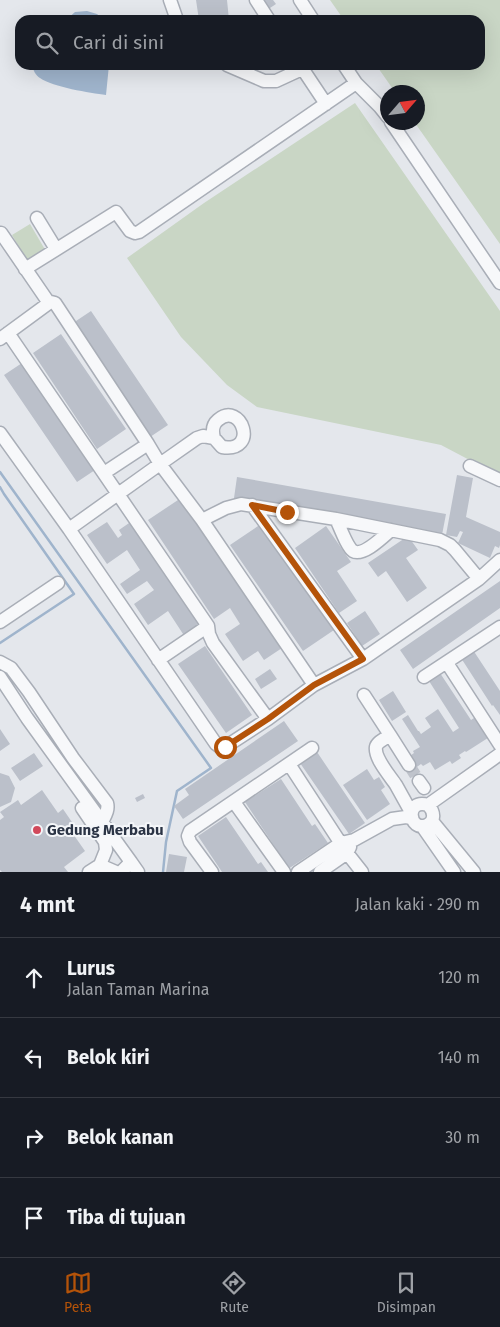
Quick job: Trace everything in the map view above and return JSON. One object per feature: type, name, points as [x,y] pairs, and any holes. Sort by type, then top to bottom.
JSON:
[{"type":"street","points":[[170,0],[175,15]]},
{"type":"street","points":[[256,0],[266,15]]},
{"type":"street","points":[[300,0],[310,15]]},
{"type":"street","points":[[239,70],[264,81],[276,81],[296,70]]},
{"type":"street","points":[[303,70],[326,104]]},
{"type":"street","points":[[347,70],[356,83],[380,107]]},
{"type":"street","points":[[25,269],[116,212],[130,231],[139,232],[356,83]]},
{"type":"street","points":[[396,130],[500,283]]},
{"type":"street","points":[[37,218],[56,249]]},
{"type":"street","points":[[1,233],[48,303]]},
{"type":"street","points":[[268,719],[213,642],[208,626],[119,494],[4,336],[48,303],[55,303],[160,464],[202,520],[314,685]]},
{"type":"street","points":[[0,432],[69,529],[216,744],[220,747],[225,747],[268,719],[314,685],[363,659],[479,579],[500,560]]},
{"type":"street","points":[[69,529],[198,438],[204,436],[214,438]]},
{"type":"street","points":[[104,473],[148,444]]},
{"type":"street","points":[[470,466],[500,480]]},
{"type":"street","points":[[202,520],[234,505],[241,504],[336,519],[440,540],[450,545],[479,579]]},
{"type":"street","points":[[252,505],[363,659]]},
{"type":"street","points":[[336,519],[352,551],[363,552],[391,530]]},
{"type":"street","points":[[0,622],[58,583]]},
{"type":"street","points":[[158,660],[208,626]]},
{"type":"street","points":[[424,677],[500,627]]},
{"type":"street","points":[[0,662],[11,668],[25,686],[73,758],[107,803],[107,811],[102,822]]},
{"type":"street","points":[[447,663],[500,745]]},
{"type":"street","points":[[0,677],[27,718],[134,867],[121,872]]},
{"type":"street","points":[[0,688],[104,839],[106,850],[94,868],[116,872]]},
{"type":"street","points":[[364,695],[409,765]]},
{"type":"street","points":[[390,735],[378,744],[376,753],[454,872]]},
{"type":"street","points":[[212,872],[190,842],[188,835],[190,832],[312,748]]},
{"type":"street","points":[[428,805],[500,754]]},
{"type":"street","points":[[289,764],[362,872]]},
{"type":"street","points":[[234,802],[284,872]]},
{"type":"street","points":[[320,872],[354,840],[392,819],[402,817],[419,819],[434,815],[428,805],[418,804],[414,807],[419,819],[474,872]]},
{"type":"street","points":[[298,872],[344,848]]},
{"type":"green space","points":[[330,0],[500,0],[500,244],[420,130],[425,130],[425,85],[390,85],[380,70],[485,70],[485,15],[340,15]]},
{"type":"green space","points":[[355,103],[500,311],[500,476],[441,445],[257,407],[227,385],[181,337],[127,258],[204,203]]},
{"type":"green space","points":[[30,224],[47,253],[29,264],[12,235]]},
{"type":"water","points":[[87,11],[98,15],[72,15],[75,12]]},
{"type":"water","points":[[108,70],[106,95],[54,84],[37,76],[34,71]]},
{"type":"building","points":[[196,0],[227,0],[228,15],[198,15]]},
{"type":"building","points":[[261,0],[273,0],[276,4],[267,10]]},
{"type":"building","points":[[91,311],[168,425],[150,437],[73,323]]},
{"type":"building","points":[[61,334],[126,429],[97,449],[33,353]]},
{"type":"building","points":[[22,363],[95,470],[77,482],[4,375]]},
{"type":"building","points":[[457,475],[473,478],[466,517],[500,532],[499,548],[495,546],[490,558],[458,543],[463,532],[460,531],[457,537],[446,535]]},
{"type":"building","points":[[237,477],[446,514],[442,535],[234,498]]},
{"type":"building","points":[[181,498],[282,648],[264,660],[258,651],[243,661],[225,634],[240,624],[230,608],[214,619],[148,520]]},
{"type":"building","points":[[132,521],[203,625],[185,637],[168,611],[148,625],[134,604],[154,590],[147,581],[127,594],[120,584],[140,570],[127,550],[107,564],[87,535],[107,522],[118,538],[122,535],[119,530]]},
{"type":"building","points":[[261,524],[334,630],[303,651],[230,545]]},
{"type":"building","points":[[326,526],[351,562],[337,571],[357,601],[339,613],[295,548]]},
{"type":"building","points":[[408,536],[418,550],[406,558],[427,588],[407,602],[386,571],[378,577],[368,563]]},
{"type":"building","points":[[500,581],[500,608],[413,669],[400,650]]},
{"type":"building","points":[[365,611],[380,634],[362,646],[347,623]]},
{"type":"building","points":[[205,646],[252,715],[226,733],[178,664]]},
{"type":"building","points":[[473,650],[500,691],[500,715],[492,706],[461,658]]},
{"type":"building","points":[[270,669],[277,679],[261,689],[255,679]]},
{"type":"building","points":[[440,673],[471,720],[477,716],[491,736],[459,755],[461,758],[452,764],[450,761],[435,770],[430,762],[423,766],[421,764],[414,769],[407,758],[420,747],[402,719],[408,715],[421,734],[431,727],[425,718],[438,709],[453,732],[459,728],[429,681]]},
{"type":"building","points":[[393,691],[406,712],[392,721],[379,700]]},
{"type":"building","points":[[284,721],[298,741],[183,819],[174,806],[189,795],[185,789]]},
{"type":"building","points":[[0,729],[10,744],[0,751]]},
{"type":"building","points":[[317,752],[365,823],[349,834],[300,763]]},
{"type":"building","points":[[34,753],[43,766],[20,781],[11,768]]},
{"type":"building","points":[[367,769],[374,780],[379,777],[385,787],[381,790],[390,804],[367,820],[343,785]]},
{"type":"building","points":[[0,773],[9,776],[15,788],[11,802],[0,807]]},
{"type":"building","points":[[281,779],[312,826],[315,824],[328,843],[288,869],[245,802]]},
{"type":"building","name":"Gedung Merbabu","points":[[42,790],[58,813],[63,809],[76,828],[71,831],[85,851],[64,867],[68,872],[2,872],[0,870],[0,820],[4,817],[0,812],[18,800],[21,805]]},
{"type":"building","points":[[143,794],[145,798],[137,802],[135,798]]},
{"type":"building","points":[[226,817],[258,864],[261,862],[268,872],[222,872],[198,836]]},
{"type":"building","points":[[169,854],[187,857],[184,872],[166,872]]},
{"type":"waterway","points":[[0,472],[211,768],[177,791],[166,842],[163,872]]},
{"type":"waterway","points":[[0,487],[74,594],[0,643]]},
{"type":"tunnel","points":[[409,765],[419,781]]},
{"type":"place","name":"Gedung Merbabu","points":[[37,830]]},
{"type":"route","points":[[225,747],[268,719],[314,685],[363,659],[252,505],[287,512]]}]
